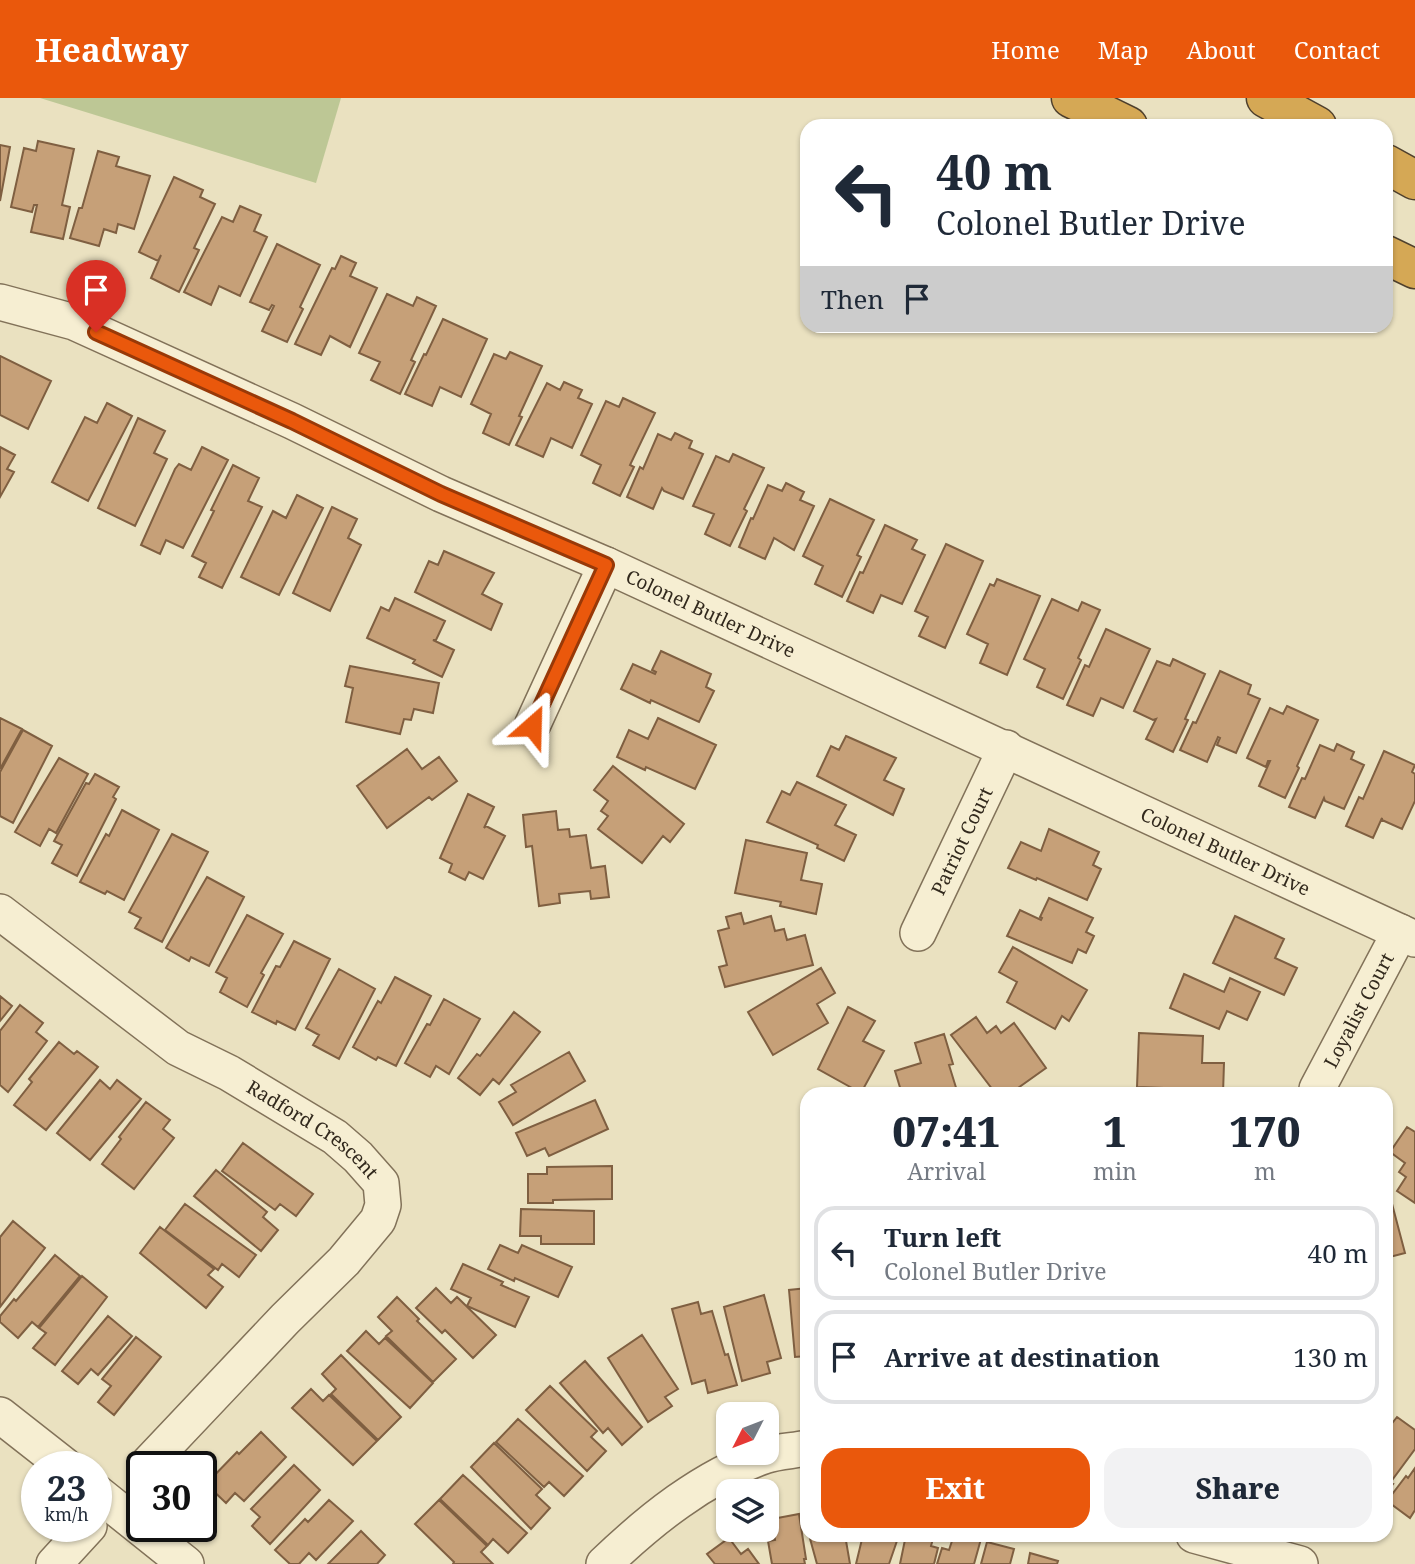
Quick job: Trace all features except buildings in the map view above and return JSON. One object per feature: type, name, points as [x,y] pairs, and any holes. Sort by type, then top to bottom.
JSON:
[{"type":"highway","points":[[1071,98],[1114,119]]},
{"type":"highway","points":[[1266,98],[1304,119]]},
{"type":"highway","points":[[1393,168],[1415,180]]},
{"type":"highway","points":[[1393,258],[1415,269]]},
{"type":"street","name":"Colonel Butler Drive","points":[[0,302],[74,322],[292,421],[441,494],[606,565],[1407,935]]},
{"type":"street","points":[[532,726],[606,565]]},
{"type":"street","name":"Patriot Court","points":[[918,933],[1006,748]]},
{"type":"street","name":"Radford Crescent","points":[[0,912],[178,1048],[229,1073],[335,1137],[358,1157],[381,1183],[383,1205],[379,1220],[344,1261],[160,1451]]},
{"type":"street","name":"Loyalist Court","points":[[1318,1087],[1407,935]]},
{"type":"street","points":[[0,1415],[46,1451]]},
{"type":"street","points":[[604,1564],[639,1530],[708,1482],[765,1455],[800,1449]]},
{"type":"street","points":[[112,1498],[126,1485]]},
{"type":"street","points":[[112,1519],[186,1564]]},
{"type":"street","points":[[54,1564],[72,1542]]},
{"type":"street","points":[[1220,1542],[1300,1564]]},
{"type":"green space","points":[[40,98],[341,98],[316,183]]},
{"type":"route","points":[[96,332],[292,421],[441,494],[606,565],[532,726]]}]
